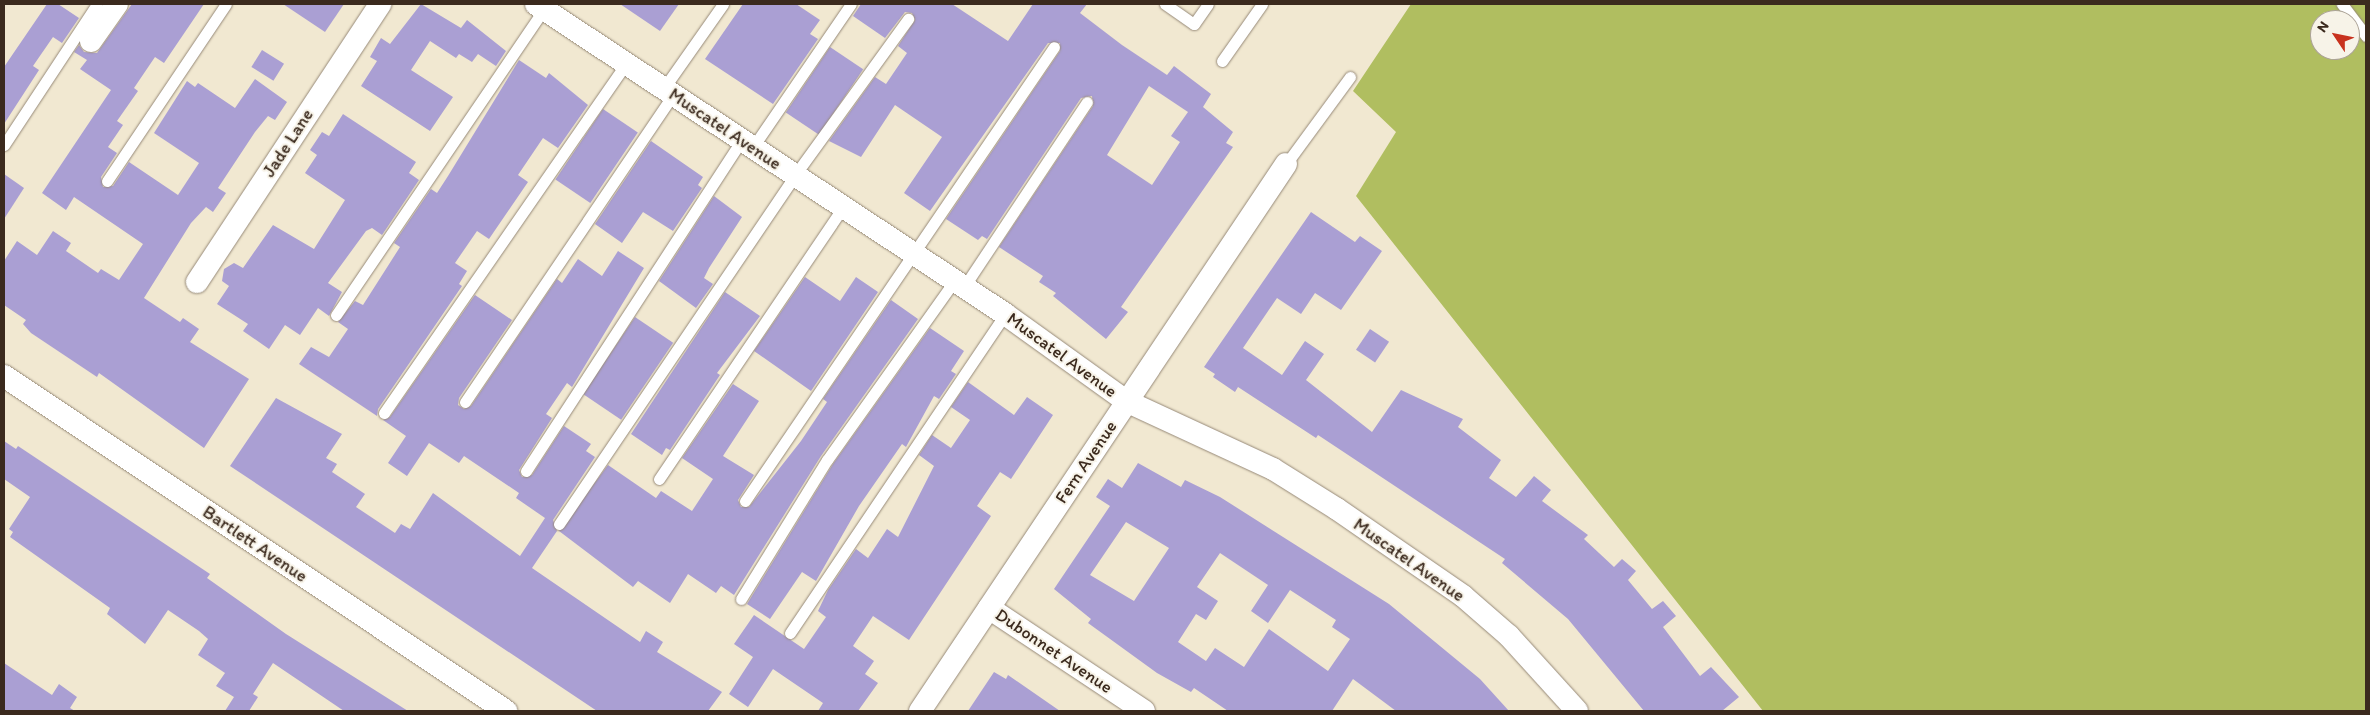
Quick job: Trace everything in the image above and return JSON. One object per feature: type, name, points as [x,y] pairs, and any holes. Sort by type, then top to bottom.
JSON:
[{"type":"street","points":[[91,41],[117,4]]},
{"type":"street","name":"Jade Lane","points":[[197,282],[380,4]]},
{"type":"street","name":"Muscatel Avenue","points":[[540,7],[1005,314],[1126,401],[1273,469],[1439,579],[1509,636],[1577,711]]},
{"type":"street","name":"Fern Avenue","points":[[920,711],[1286,164]]},
{"type":"street","name":"Bartlett Avenue","points":[[4,376],[506,711]]},
{"type":"street","name":"Dubonnet Avenue","points":[[989,608],[1144,711]]},
{"type":"lane","points":[[4,145],[97,4]]},
{"type":"lane","points":[[107,181],[226,4]]},
{"type":"lane","points":[[465,402],[669,91],[723,4]]},
{"type":"lane","points":[[526,471],[748,144],[851,4]]},
{"type":"lane","points":[[1165,4],[1194,24],[1208,4]]},
{"type":"lane","points":[[1222,61],[1262,4]]},
{"type":"lane","points":[[2342,4],[2366,36]]},
{"type":"lane","points":[[336,315],[540,7]]},
{"type":"lane","points":[[559,524],[795,175],[908,19]]},
{"type":"lane","points":[[745,501],[911,252],[1054,47]]},
{"type":"lane","points":[[384,413],[626,63]]},
{"type":"lane","points":[[1286,164],[1350,77]]},
{"type":"lane","points":[[741,599],[827,460],[960,284],[1087,102]]},
{"type":"lane","points":[[659,479],[843,207]]},
{"type":"lane","points":[[790,633],[1005,314]]},
{"type":"green space","points":[[1411,4],[2366,4],[2366,711],[1763,711],[1356,196],[1396,132],[1353,91]]},
{"type":"building","points":[[47,4],[58,4],[79,18],[62,43],[53,37],[33,66],[39,70],[4,124],[4,67]]},
{"type":"building","points":[[132,4],[204,4],[164,63],[155,57],[134,88],[138,91],[117,121],[123,125],[108,147],[117,153],[101,177],[103,187],[113,186],[129,162],[178,195],[199,163],[154,133],[187,81],[195,87],[198,83],[235,108],[255,79],[287,102],[275,120],[268,116],[255,132],[218,188],[226,193],[213,212],[206,207],[191,223],[144,298],[180,322],[183,318],[199,329],[190,342],[249,379],[204,448],[99,373],[97,377],[31,333],[23,324],[26,320],[4,305],[4,261],[17,241],[37,255],[53,231],[71,243],[66,251],[98,273],[101,269],[119,280],[143,244],[74,197],[66,210],[42,193],[111,90],[80,69],[87,60],[74,52],[79,45],[84,52],[97,53]]},
{"type":"building","points":[[283,4],[344,4],[325,32]]},
{"type":"building","points":[[421,4],[461,28],[467,20],[506,51],[496,66],[478,54],[472,62],[459,54],[456,58],[430,41],[411,70],[453,97],[430,131],[361,86],[377,61],[370,57],[381,38],[390,44]]},
{"type":"building","points":[[620,4],[679,4],[660,31]]},
{"type":"building","points":[[743,4],[796,4],[820,20],[810,34],[818,39],[773,104],[705,59]]},
{"type":"building","points":[[861,4],[952,4],[1008,41],[1033,4],[1087,4],[1080,13],[1122,45],[1167,75],[1174,66],[1211,94],[1203,107],[1233,132],[1226,143],[1233,147],[1121,307],[1128,312],[1106,339],[1053,296],[1056,293],[1039,282],[1043,276],[999,247],[1093,106],[1092,96],[1081,98],[987,239],[982,236],[978,240],[946,219],[1060,51],[1060,43],[1048,43],[930,211],[904,193],[942,137],[895,105],[861,157],[829,141],[875,77],[886,84],[907,53],[898,46],[915,20],[912,13],[905,12],[885,38],[853,16]],"holes":[[[1149,86],[1188,112],[1171,136],[1180,142],[1152,185],[1107,155]]]},
{"type":"building","points":[[830,47],[863,69],[819,135],[786,112]]},
{"type":"building","points":[[262,50],[284,64],[273,81],[251,67]]},
{"type":"building","points":[[519,60],[546,78],[549,73],[588,105],[558,148],[543,138],[518,175],[528,182],[489,239],[477,231],[455,263],[467,271],[459,284],[462,286],[378,409],[377,416],[299,364],[311,347],[329,357],[348,329],[338,322],[355,301],[363,305],[400,247],[394,243],[431,189],[437,193]]},
{"type":"building","points":[[603,109],[638,132],[590,203],[555,179]]},
{"type":"building","points":[[343,114],[416,162],[409,173],[419,180],[382,235],[372,228],[366,231],[328,283],[342,292],[329,316],[318,308],[300,335],[285,325],[269,349],[243,331],[248,324],[217,304],[229,286],[222,281],[224,269],[234,263],[243,268],[273,225],[314,249],[345,200],[305,173],[317,155],[310,150],[322,132],[329,136]]},
{"type":"building","points":[[651,141],[703,177],[698,185],[702,188],[673,231],[643,212],[622,243],[595,224]]},
{"type":"building","points":[[4,174],[24,188],[4,219]]},
{"type":"building","points":[[714,196],[742,217],[709,268],[704,278],[713,284],[696,308],[659,281]]},
{"type":"building","points":[[1311,212],[1355,242],[1360,236],[1382,251],[1341,310],[1315,293],[1301,314],[1277,298],[1243,348],[1282,375],[1305,341],[1324,354],[1306,380],[1372,432],[1401,390],[1463,419],[1458,427],[1501,460],[1489,478],[1516,497],[1534,476],[1551,490],[1542,501],[1588,535],[1584,539],[1614,567],[1622,559],[1636,571],[1628,580],[1652,609],[1663,601],[1676,616],[1663,627],[1700,676],[1711,667],[1739,697],[1722,711],[1644,711],[1568,619],[1502,563],[1505,559],[1318,435],[1316,438],[1238,387],[1235,392],[1213,377],[1215,374],[1204,367]]},
{"type":"building","points":[[618,251],[644,268],[572,387],[567,383],[546,414],[552,418],[519,470],[522,477],[532,475],[564,426],[591,444],[586,451],[595,457],[553,520],[557,531],[532,568],[640,642],[646,631],[663,642],[657,652],[722,692],[708,711],[597,711],[230,466],[276,398],[342,434],[326,458],[337,464],[332,472],[365,494],[356,507],[395,533],[401,524],[410,529],[433,493],[520,556],[545,518],[516,498],[519,493],[464,456],[459,463],[429,443],[407,476],[388,463],[406,436],[383,420],[390,417],[475,295],[512,320],[459,398],[458,405],[464,409],[471,406],[557,279],[562,283],[578,259],[602,276]]},
{"type":"building","points":[[805,277],[840,301],[856,277],[878,292],[811,391],[754,351]]},
{"type":"building","points":[[725,292],[760,316],[717,373],[720,375],[670,450],[666,448],[662,455],[631,434]]},
{"type":"building","points":[[891,300],[918,319],[821,456],[734,595],[721,586],[716,593],[688,574],[670,603],[638,581],[633,587],[559,531],[608,465],[656,498],[661,491],[692,511],[713,479],[682,458],[733,384],[759,401],[723,456],[754,475],[738,500],[741,507],[749,507],[801,441],[827,402],[823,399]]},
{"type":"building","points":[[635,317],[673,343],[621,420],[583,394]]},
{"type":"building","points":[[930,328],[964,351],[951,371],[956,374],[939,399],[934,396],[906,447],[902,444],[859,506],[816,581],[802,572],[770,619],[747,604],[833,464]]},
{"type":"building","points":[[1370,329],[1389,342],[1375,363],[1356,350]]},
{"type":"building","points":[[968,382],[1014,415],[1027,397],[1053,415],[1011,479],[1000,472],[977,506],[991,516],[909,640],[873,616],[853,646],[874,661],[865,674],[878,683],[858,711],[818,711],[823,703],[773,669],[748,707],[729,694],[753,657],[734,644],[754,615],[804,649],[826,617],[818,611],[828,590],[856,549],[868,558],[887,529],[898,537],[934,466],[919,455],[932,435],[951,448],[970,420],[951,407]]},
{"type":"building","points":[[4,441],[16,449],[18,446],[210,574],[207,578],[286,634],[408,711],[344,711],[273,663],[253,694],[258,697],[249,711],[225,711],[234,697],[216,686],[225,673],[198,655],[208,639],[199,631],[168,610],[145,644],[107,614],[110,608],[10,537],[13,532],[9,529],[30,497],[4,479]]},
{"type":"building","points":[[1138,463],[1181,487],[1185,480],[1220,497],[1389,604],[1480,679],[1509,711],[1396,711],[1353,679],[1332,711],[1228,711],[1194,688],[1191,692],[1157,673],[1088,623],[1091,619],[1054,589],[1110,506],[1096,497],[1108,479],[1122,488]],"holes":[[[1126,522],[1169,548],[1134,601],[1090,575]],[[1220,553],[1268,585],[1251,611],[1268,623],[1290,590],[1336,620],[1332,627],[1350,639],[1328,671],[1269,629],[1244,667],[1215,648],[1206,661],[1178,642],[1196,614],[1206,620],[1218,601],[1197,587]]]},
{"type":"building","points":[[4,663],[52,695],[59,684],[77,697],[70,708],[75,711],[4,711]]},
{"type":"building","points":[[994,672],[1006,679],[1008,675],[1060,711],[968,711]]}]
